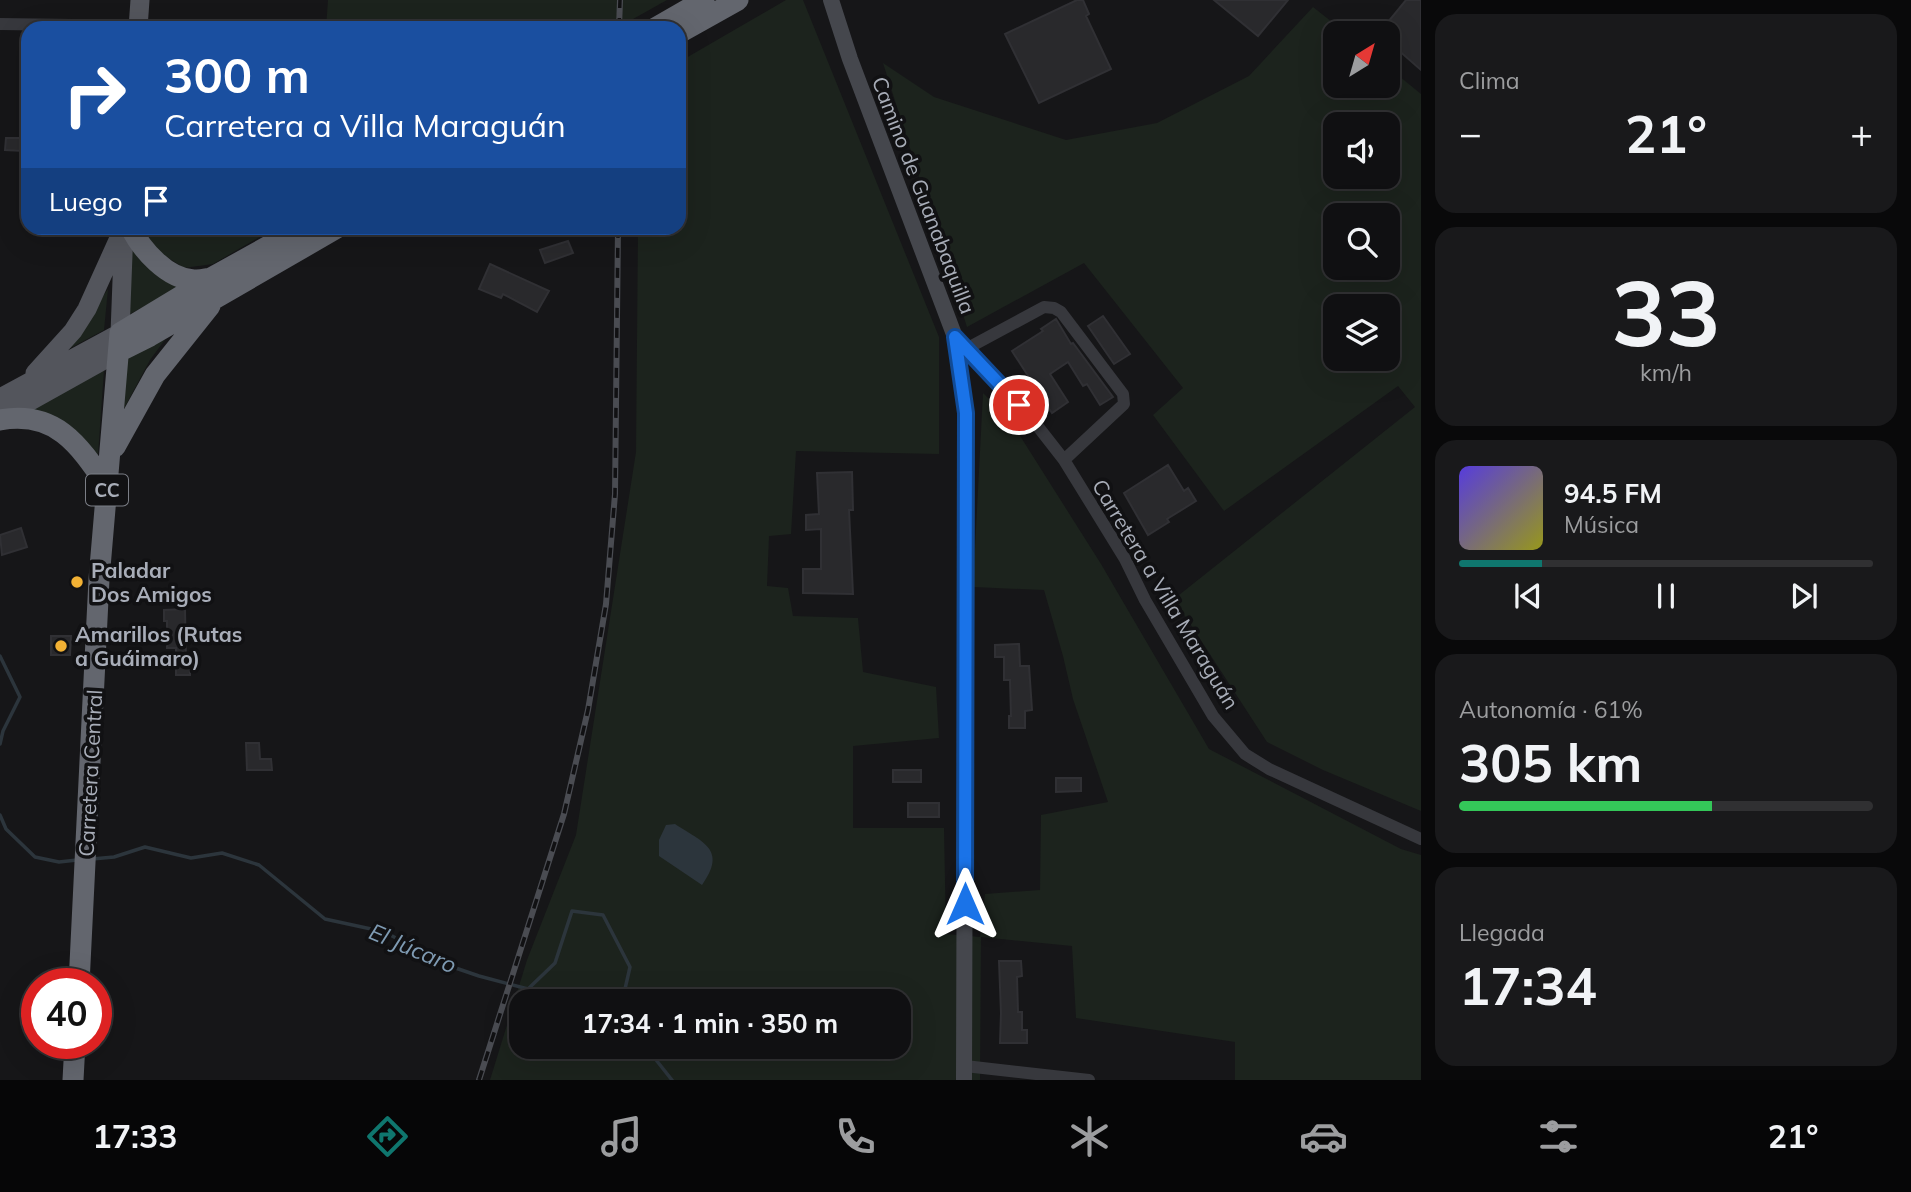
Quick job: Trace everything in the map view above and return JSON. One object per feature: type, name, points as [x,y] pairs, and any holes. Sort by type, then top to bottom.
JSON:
[{"type":"highway","points":[[667,21],[704,0]]},
{"type":"highway","points":[[686,29],[738,0]]},
{"type":"highway","points":[[132,235],[147,254],[172,273],[214,287]]},
{"type":"highway","points":[[120,342],[214,287],[291,235]]},
{"type":"highway","points":[[110,455],[155,374],[214,287],[322,235]]},
{"type":"highway","name":"Carretera Central","points":[[80,968],[99,579],[120,342]]},
{"type":"highway","points":[[0,419],[17,417],[38,420],[59,430],[81,448],[107,486]]},
{"type":"highway","points":[[73,1080],[74,1059]]},
{"type":"main road","points":[[138,21],[140,0]]},
{"type":"main road","points":[[22,386],[80,320],[123,235]]},
{"type":"main road","name":"Carretera Central","points":[[120,342],[126,235]]},
{"type":"main road","points":[[0,398],[120,342]]},
{"type":"main road","points":[[0,419],[120,342]]},
{"type":"street","name":"Camino de Guanabaquilla","points":[[831,0],[850,59],[955,337],[966,413],[965,1073]]},
{"type":"street","points":[[0,24],[21,24]]},
{"type":"street","points":[[966,349],[1044,307],[1061,312],[1123,394],[1124,404],[1063,460]]},
{"type":"street","name":"Carretera a Villa Maraguán","points":[[955,337],[1032,419],[1063,460],[1125,559],[1145,600],[1213,716],[1245,754],[1269,769],[1421,839]]},
{"type":"street","points":[[965,1073],[1089,1080]]},
{"type":"shaded area","points":[[328,0],[667,0],[630,21],[326,21]]},
{"type":"shaded area","points":[[786,0],[803,0],[939,337],[939,454],[796,451],[791,534],[769,536],[767,586],[788,588],[793,616],[858,618],[863,672],[936,687],[939,738],[853,746],[853,828],[944,828],[946,934],[980,937],[985,894],[1040,890],[1041,815],[1108,802],[1073,699],[1044,590],[973,587],[983,393],[1010,420],[1101,564],[1209,749],[1401,849],[1421,855],[1421,1080],[1235,1080],[1235,1042],[1076,1018],[1072,946],[981,937],[980,1080],[490,1080],[509,1018],[509,1059],[911,1059],[911,989],[518,989],[576,835],[636,452],[638,235],[686,235],[686,58]]},
{"type":"shaded area","points":[[1313,7],[1331,21],[1323,21],[1323,98],[1400,98],[1400,77],[1421,94],[1421,811],[1323,770],[1267,742],[1174,599],[1415,407],[1398,386],[1224,511],[1153,415],[1183,388],[1084,263],[967,327],[883,63],[934,97],[1066,140],[1157,123],[1249,76]]},
{"type":"shaded area","points":[[146,235],[263,235],[213,264],[184,268],[153,248]]},
{"type":"shaded area","points":[[131,243],[183,286],[130,314]]},
{"type":"shaded area","points":[[108,289],[104,330],[61,353],[86,321]]},
{"type":"shaded area","points":[[172,330],[150,360],[121,414],[126,357]]},
{"type":"shaded area","points":[[104,370],[98,455],[72,430],[30,409]]},
{"type":"shaded area","points":[[675,824],[702,842],[712,855],[713,863],[702,885],[659,856],[659,840],[666,825]]},
{"type":"building","points":[[1077,0],[1083,0],[1089,14],[1086,16],[1111,69],[1039,103],[1005,34]]},
{"type":"building","points":[[1214,0],[1288,0],[1258,36]]},
{"type":"building","points":[[1406,0],[1421,0],[1421,70],[1400,52],[1400,21],[1389,21]]},
{"type":"building","points":[[6,138],[21,138],[21,151],[5,150]]},
{"type":"building","points":[[568,241],[573,253],[545,263],[540,250]]},
{"type":"building","points":[[490,264],[549,291],[537,312],[503,294],[501,298],[479,289]]},
{"type":"building","points":[[1103,316],[1130,354],[1114,364],[1088,326]]},
{"type":"building","points":[[1056,319],[1071,344],[1073,343],[1113,397],[1100,405],[1087,384],[1083,386],[1068,362],[1050,374],[1068,402],[1052,413],[1012,351]]},
{"type":"building","points":[[1168,465],[1184,491],[1188,488],[1196,501],[1148,535],[1124,493]]},
{"type":"building","points":[[852,472],[853,510],[849,510],[853,594],[803,593],[803,569],[821,569],[821,529],[806,530],[806,515],[819,514],[817,473]]},
{"type":"building","points":[[21,528],[27,547],[2,555],[0,535]]},
{"type":"building","points":[[185,609],[186,662],[190,662],[190,675],[176,675],[176,648],[167,648],[167,621],[164,621],[164,610]]},
{"type":"building","name":"Amarillos (Rutas a Guáimaro)","points":[[51,636],[71,636],[70,655],[51,655]]},
{"type":"building","points":[[1019,644],[1020,666],[1029,666],[1032,710],[1025,711],[1025,728],[1009,728],[1010,680],[1004,680],[1004,657],[995,657],[995,645]]},
{"type":"building","points":[[246,743],[259,743],[260,759],[271,759],[272,770],[247,770]]},
{"type":"building","points":[[893,770],[921,770],[921,782],[893,782]]},
{"type":"building","points":[[1056,778],[1081,778],[1081,791],[1056,792]]},
{"type":"building","points":[[908,803],[939,803],[939,817],[908,817]]},
{"type":"building","points":[[999,961],[1021,961],[1022,976],[1017,977],[1018,1012],[1022,1012],[1022,1030],[1027,1030],[1027,1043],[1000,1043]]},
{"type":"waterway","name":"El Júcaro","points":[[0,656],[20,697],[3,731],[0,744]]},
{"type":"waterway","name":"El Júcaro","points":[[0,815],[6,829],[35,857],[59,862],[77,860]]},
{"type":"waterway","name":"El Júcaro","points":[[92,859],[114,857],[145,847],[191,858],[222,853],[259,865],[325,919],[385,932],[441,963],[528,989]]},
{"type":"waterway","name":"El Júcaro","points":[[528,989],[555,963],[572,911],[603,915],[630,967],[625,989]]},
{"type":"waterway","name":"El Júcaro","points":[[655,1059],[672,1080]]},
{"type":"railway","points":[[619,21],[620,0]]},
{"type":"railway","points":[[479,1080],[564,814],[588,710],[606,604],[615,494],[618,235]]},
{"type":"place","name":"Paladar Dos Amigos","points":[[77,582]]},
{"type":"place","name":"Amarillos (Rutas a Guáimaro)","points":[[61,646]]},
{"type":"route","points":[[965,904],[966,413],[955,337],[1019,405]]}]
